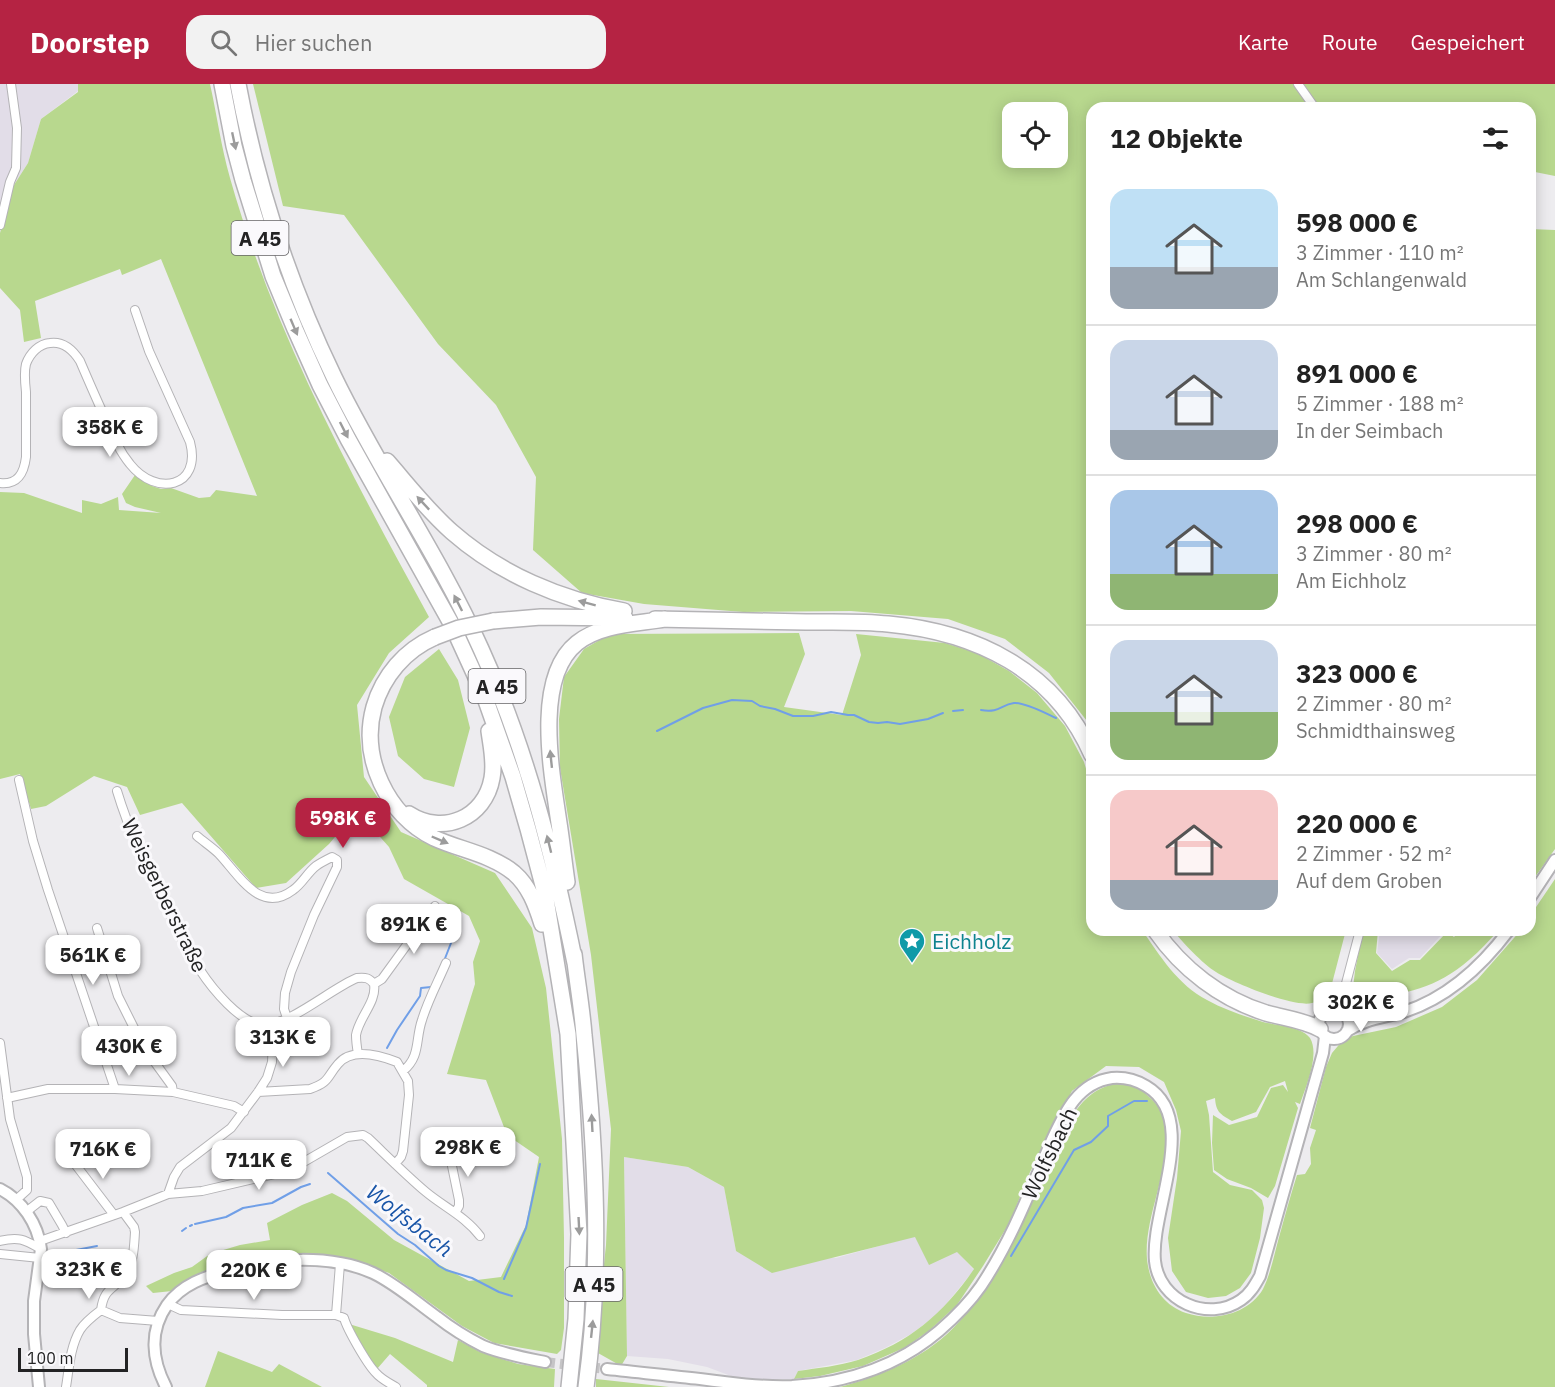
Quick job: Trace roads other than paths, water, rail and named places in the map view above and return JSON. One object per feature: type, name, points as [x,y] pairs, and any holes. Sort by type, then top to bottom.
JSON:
[{"type":"highway","name":"A 45","points":[[222,84],[243,180],[270,267],[295,329],[348,439],[452,625],[484,695],[513,777],[531,839],[544,893],[568,1034],[579,1234],[576,1319],[569,1387]]},
{"type":"highway","name":"A 45","points":[[238,84],[259,176],[288,270],[309,323],[363,432],[436,561],[498,687],[544,824],[575,963],[591,1101],[596,1246],[593,1319],[586,1387]]},
{"type":"highway","points":[[363,432],[420,500],[451,531],[484,556],[532,584],[579,601],[665,619]]},
{"type":"highway","points":[[564,1003],[538,910],[524,884],[509,870],[489,858],[446,843],[418,829],[405,818],[386,793],[374,767],[370,739],[374,710],[384,684],[400,662],[419,645],[435,637],[459,628],[493,621],[541,617],[885,623],[928,630],[971,641],[1008,659],[1040,684],[1068,714],[1086,744]]},
{"type":"highway","points":[[575,963],[550,753],[550,708],[555,678],[566,654],[588,636],[609,628],[665,619]]},
{"type":"highway","points":[[395,805],[412,817],[437,824],[446,824],[460,820],[480,804],[489,788],[493,767],[484,695]]},
{"type":"highway","points":[[1160,936],[1186,966],[1215,988],[1247,1006],[1325,1031]]},
{"type":"main road","points":[[1536,889],[1555,860]]},
{"type":"main road","points":[[1362,1022],[1332,1009],[1326,1011],[1325,1031],[1340,1037],[1362,1022],[1406,1011],[1428,1002],[1467,976],[1504,936]]},
{"type":"main road","points":[[1343,1013],[1348,1024],[1347,1031]]},
{"type":"main road","name":"Wolfsbach","points":[[607,1369],[748,1385],[793,1386],[850,1377],[886,1365],[905,1355],[928,1340],[949,1322],[980,1288],[1003,1250],[1061,1120],[1077,1096],[1095,1083],[1106,1079],[1128,1079],[1149,1088],[1163,1102],[1171,1123],[1172,1148],[1156,1240],[1155,1262],[1163,1285],[1171,1294],[1189,1306],[1210,1310],[1231,1306],[1248,1294],[1260,1276],[1323,1053],[1325,1031]]},
{"type":"main road","points":[[0,1189],[17,1199],[26,1212],[36,1231],[40,1249],[34,1301],[34,1334],[39,1387]]},
{"type":"main road","points":[[166,1387],[158,1368],[154,1337],[158,1321],[168,1304],[189,1285],[216,1274],[275,1261],[315,1261],[360,1269],[382,1278],[462,1335],[484,1346],[545,1362]]},
{"type":"street","points":[[0,225],[10,182],[16,168],[17,128],[10,84]]},
{"type":"street","points":[[1298,84],[1311,102]]},
{"type":"street","points":[[0,483],[10,483],[18,479],[25,467],[25,367],[32,353],[44,345],[53,343],[72,349],[80,361],[120,450],[138,473],[155,483],[166,485],[180,480],[190,470],[193,457],[190,442],[149,351],[135,310]]},
{"type":"street","points":[[19,780],[33,841],[48,890],[115,1089]]},
{"type":"street","name":"Weisgerberstraße","points":[[117,791],[138,849],[199,968],[229,1005],[245,1018],[254,1023],[273,1024],[357,978],[365,977],[374,984]]},
{"type":"street","points":[[197,836],[218,852],[249,890],[268,898],[284,896],[295,890],[315,867],[332,857],[337,860],[338,867],[314,915],[291,972],[285,993],[284,1009],[287,1018]]},
{"type":"street","points":[[358,1054],[356,1035],[375,993],[374,984],[382,979],[435,906]]},
{"type":"street","points":[[97,928],[118,996],[143,1046],[172,1086],[173,1092]]},
{"type":"street","points":[[1343,1013],[1359,936]]},
{"type":"street","points":[[403,1071],[415,1055],[422,1021],[446,963]]},
{"type":"street","points":[[168,1194],[180,1167],[231,1128],[258,1092],[267,1078],[272,1062],[272,1035]]},
{"type":"street","points":[[0,1043],[10,1119],[27,1178],[27,1190],[17,1199]]},
{"type":"street","points":[[258,1092],[310,1089],[318,1086],[325,1082],[340,1061],[358,1054],[374,1055],[397,1062],[408,1081],[409,1095],[403,1151],[395,1164]]},
{"type":"street","points":[[7,1098],[48,1089],[173,1092],[234,1106],[244,1112]]},
{"type":"street","points":[[0,1254],[40,1249],[66,1233],[168,1194],[202,1191],[279,1173],[353,1135],[363,1135],[368,1138],[433,1198],[455,1212],[480,1236]]},
{"type":"street","points":[[450,1135],[452,1166],[459,1200],[459,1206],[455,1212]]},
{"type":"street","points":[[72,1160],[114,1215]]},
{"type":"street","points":[[26,1212],[40,1201],[50,1203],[66,1233]]},
{"type":"street","points":[[66,1387],[74,1342],[80,1329],[101,1310],[106,1293],[123,1277],[134,1254],[134,1227],[123,1212]]},
{"type":"street","points":[[0,1241],[20,1238],[40,1249]]},
{"type":"street","points":[[336,1315],[340,1264]]},
{"type":"street","points":[[168,1304],[181,1310],[336,1315],[344,1318],[377,1375],[396,1387]]},
{"type":"street","points":[[101,1310],[120,1318],[158,1321]]},
{"type":"waterway","points":[[657,731],[703,708],[732,700],[752,701],[760,706],[793,716],[813,716],[831,712],[854,715],[869,722],[878,723],[900,724],[928,719],[943,713]]},
{"type":"waterway","points":[[981,710],[996,710],[1009,704],[1019,703],[1056,718]]},
{"type":"waterway","points":[[953,711],[963,710]]},
{"type":"waterway","points":[[444,961],[458,921]]},
{"type":"waterway","points":[[387,1048],[420,996],[421,988],[431,987]]},
{"type":"waterway","name":"Wolfsbach","points":[[1011,1256],[1074,1150],[1091,1142],[1108,1126],[1108,1116],[1134,1101],[1147,1101]]},
{"type":"waterway","points":[[504,1279],[526,1228],[540,1164]]},
{"type":"waterway","name":"Wolfsbach","points":[[328,1173],[398,1234],[439,1266],[512,1296]]},
{"type":"waterway","points":[[195,1224],[226,1217],[243,1208],[272,1203],[310,1184]]},
{"type":"waterway","points":[[182,1231],[186,1228]]},
{"type":"waterway","points":[[76,1250],[97,1246]]},
{"type":"tunnel","points":[[545,1362],[607,1369]]},
{"type":"place","name":"Eichholz","points":[[912,964]]}]
